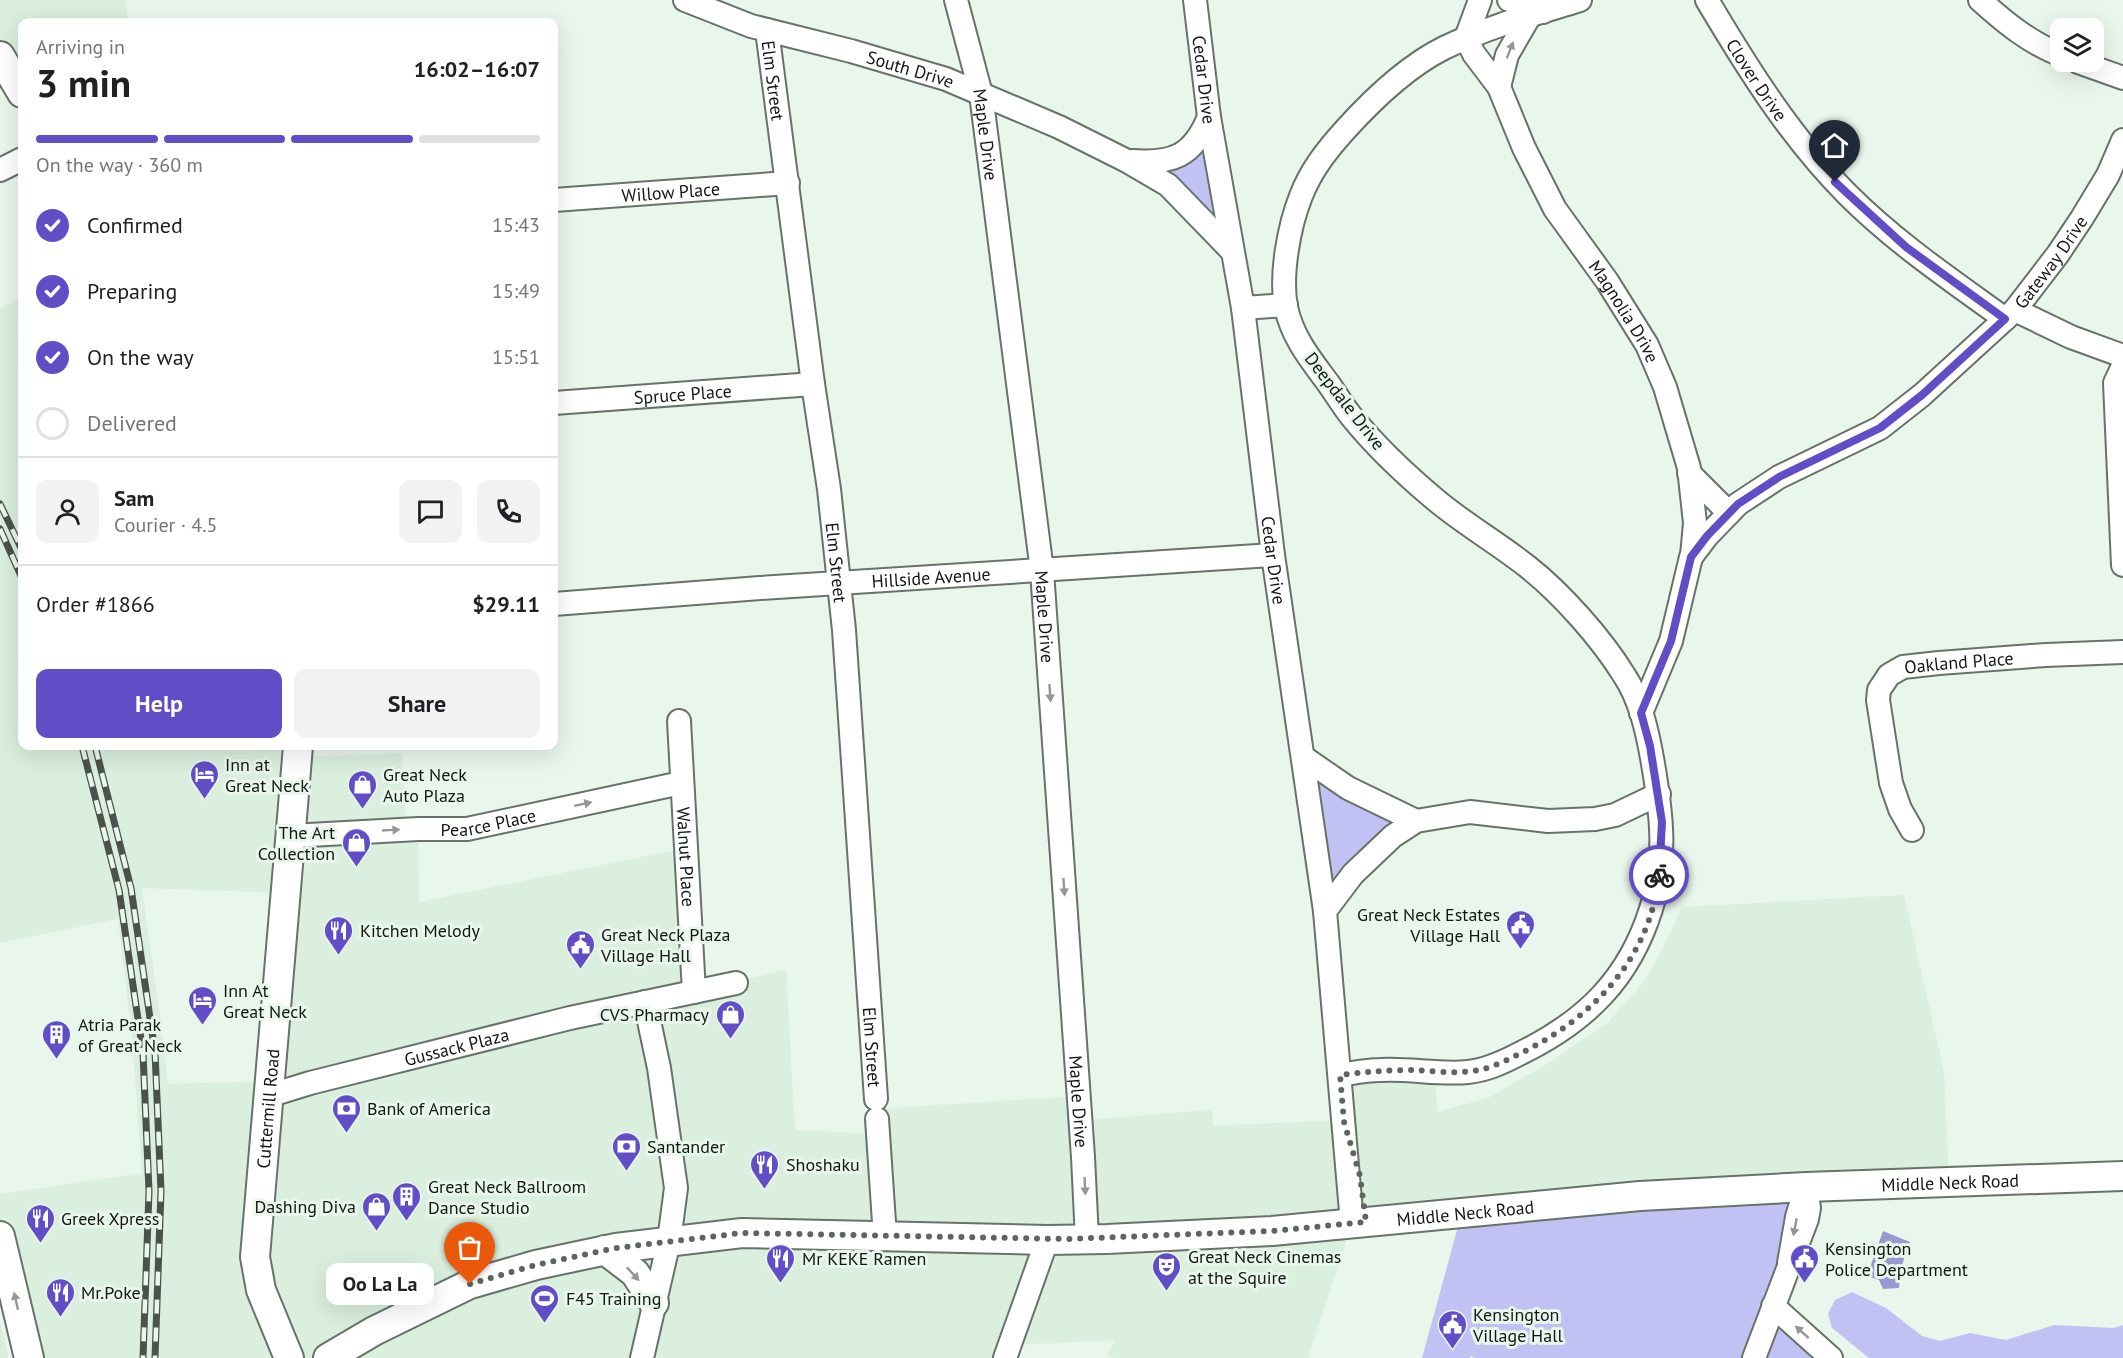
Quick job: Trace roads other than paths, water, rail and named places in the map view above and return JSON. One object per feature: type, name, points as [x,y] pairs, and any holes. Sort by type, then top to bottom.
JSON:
[{"type":"main road","points":[[0,56],[18,86]]},
{"type":"main road","name":"Cuttermill Road","points":[[289,1358],[261,1290],[255,1257],[298,750]]},
{"type":"main road","name":"Middle Neck Road","points":[[328,1358],[374,1331],[470,1284],[536,1265],[605,1250],[742,1233],[1087,1239],[1272,1231],[1640,1196],[1806,1187],[2123,1176]]},
{"type":"main road","points":[[0,1236],[29,1358]]},
{"type":"main road","points":[[605,1250],[634,1273],[654,1303]]},
{"type":"main road","points":[[0,1321],[9,1358]]},
{"type":"street","name":"South Drive","points":[[685,0],[751,26],[928,73],[1059,127],[1127,161],[1168,185],[1232,251]]},
{"type":"street","name":"Maple Drive","points":[[956,0],[981,94],[1042,571],[1087,1239]]},
{"type":"street","name":"Cedar Drive","points":[[1195,0],[1209,117],[1243,308],[1273,555],[1325,911],[1344,1122],[1358,1163],[1363,1190],[1349,1223]]},
{"type":"street","points":[[1466,38],[1480,0]]},
{"type":"street","points":[[1499,87],[1507,55],[1516,36],[1536,14],[1509,0]]},
{"type":"street","name":"Deepdale Drive","points":[[1580,0],[1466,38],[1440,50],[1376,98],[1320,159],[1303,190],[1285,264],[1286,305],[1295,335],[1309,359],[1379,448],[1438,502],[1528,567],[1556,591],[1626,676],[1641,713]]},
{"type":"street","name":"Clover Drive","points":[[1707,0],[1754,77],[1821,167],[1849,196],[1906,247],[2010,315],[2123,356]]},
{"type":"street","points":[[1980,0],[2029,39],[2050,50]]},
{"type":"street","name":"Elm Street","points":[[767,30],[813,384],[829,489],[844,630],[885,1237]]},
{"type":"street","name":"Magnolia Drive","points":[[1466,38],[1474,54],[1499,87],[1524,148],[1555,208],[1607,281],[1647,345],[1665,387],[1689,473],[1695,523],[1691,557]]},
{"type":"street","points":[[2104,71],[2123,78]]},
{"type":"street","name":"South Drive","points":[[1127,161],[1160,162],[1172,159],[1195,144],[1209,117]]},
{"type":"street","name":"Gateway Drive","points":[[1641,713],[1671,641],[1691,557],[1707,536],[1729,513],[1779,477],[1880,428],[1922,395],[2010,315],[2046,270],[2082,218],[2108,175],[2123,140]]},
{"type":"street","points":[[0,170],[18,161]]},
{"type":"street","name":"Willow Place","points":[[558,200],[788,183]]},
{"type":"street","points":[[1243,308],[1286,305]]},
{"type":"street","points":[[2123,366],[2115,383],[2121,460],[2123,565]]},
{"type":"street","name":"Spruce Place","points":[[558,403],[813,384]]},
{"type":"street","points":[[1689,473],[1729,513]]},
{"type":"street","name":"Hillside Avenue","points":[[558,604],[760,588],[1273,555]]},
{"type":"street","name":"Oakland Place","points":[[1912,830],[1900,809],[1891,783],[1878,700],[1879,690],[1889,675],[1903,667],[1939,663],[2123,652]]},
{"type":"street","points":[[1340,1075],[1377,1070],[1458,1072],[1482,1070],[1546,1041],[1594,1005],[1613,984],[1633,954],[1658,890],[1662,822],[1650,746],[1641,713]]},
{"type":"street","name":"Walnut Place","points":[[679,722],[694,992]]},
{"type":"street","points":[[1304,757],[1348,788],[1416,821]]},
{"type":"street","name":"Pearce Place","points":[[291,836],[418,829],[467,829],[681,783]]},
{"type":"street","points":[[1325,911],[1353,874],[1393,836],[1416,821],[1470,812],[1548,821],[1595,819],[1615,815],[1659,794]]},
{"type":"street","name":"Gussack Plaza","points":[[268,1096],[310,1083],[570,1018],[736,982]]},
{"type":"street","points":[[642,1358],[669,1241],[676,1188],[659,1068],[645,1002]]},
{"type":"street","points":[[1344,1122],[1335,1211],[1349,1223]]},
{"type":"street","points":[[1754,1358],[1807,1220],[1809,1208],[1806,1187]]},
{"type":"street","points":[[1005,1358],[1047,1240]]},
{"type":"street","points":[[1773,1306],[1831,1358]]},
{"type":"railway","points":[[0,504],[18,542]]},
{"type":"railway","points":[[0,529],[18,569]]},
{"type":"railway","points":[[83,750],[119,890],[143,1053],[149,1191],[143,1358]]},
{"type":"railway","points":[[96,750],[131,888],[155,1052],[161,1191],[155,1358]]},
{"type":"place","name":"Inn at Great Neck","points":[[204,800]]},
{"type":"place","name":"Great Neck Auto Plaza","points":[[362,810]]},
{"type":"place","name":"The Art Collection","points":[[356,868]]},
{"type":"place","name":"Great Neck Estates Village Hall","points":[[1521,950]]},
{"type":"place","name":"Kitchen Melody","points":[[339,956]]},
{"type":"place","name":"Great Neck Plaza Village Hall","points":[[580,970]]},
{"type":"place","name":"Inn At Great Neck","points":[[202,1026]]},
{"type":"place","name":"CVS Pharmacy","points":[[730,1040]]},
{"type":"place","name":"Atria Parak of Great Neck","points":[[57,1060]]},
{"type":"place","name":"Bank of America","points":[[346,1134]]},
{"type":"place","name":"Santander","points":[[626,1172]]},
{"type":"place","name":"Shoshaku","points":[[765,1190]]},
{"type":"place","name":"Great Neck Ballroom Dance Studio","points":[[407,1222]]},
{"type":"place","name":"Dashing Diva","points":[[377,1232]]},
{"type":"place","name":"Greek Xpress","points":[[40,1244]]},
{"type":"place","name":"Oo La La","points":[[470,1284]]},
{"type":"place","name":"Mr KEKE Ramen","points":[[781,1284]]},
{"type":"place","name":"Kensington Police Department","points":[[1804,1284]]},
{"type":"place","name":"Great Neck Cinemas at the Squire","points":[[1167,1292]]},
{"type":"place","name":"Mr.Poke","points":[[60,1318]]},
{"type":"place","name":"F45 Training","points":[[545,1324]]},
{"type":"place","name":"Kensington Village Hall","points":[[1452,1350]]}]
